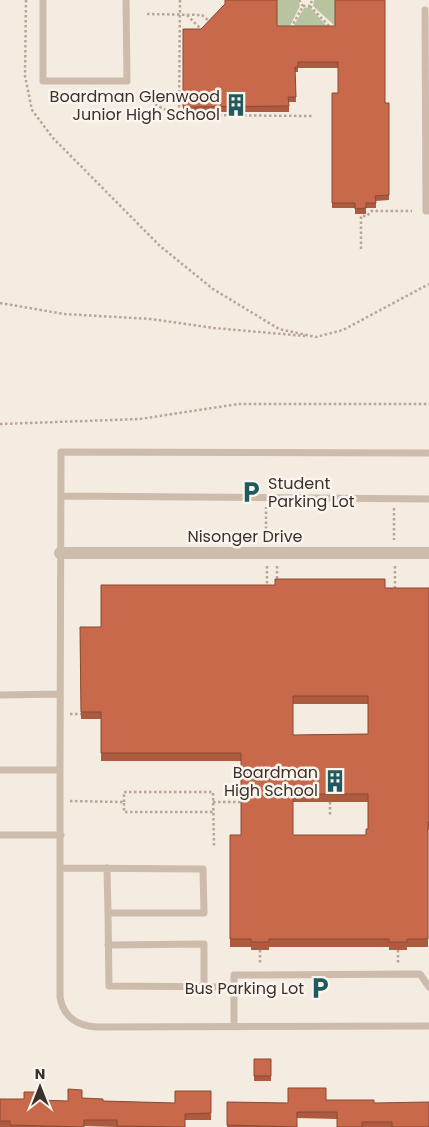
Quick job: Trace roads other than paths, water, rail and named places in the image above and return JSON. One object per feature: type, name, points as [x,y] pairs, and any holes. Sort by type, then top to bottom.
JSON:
[{"type":"street","name":"Nisonger Drive","points":[[60,552],[429,553]]},
{"type":"lane","points":[[43,0],[43,81],[127,81],[126,0]]},
{"type":"lane","points":[[425,10],[426,211],[429,211]]},
{"type":"lane","points":[[429,453],[61,452],[60,552],[60,997],[64,1011],[69,1017],[81,1024],[97,1028],[429,1026]]},
{"type":"lane","points":[[61,496],[429,500]]},
{"type":"lane","points":[[0,695],[60,694]]},
{"type":"lane","points":[[0,770],[60,770]]},
{"type":"lane","points":[[0,835],[61,835]]},
{"type":"lane","points":[[61,868],[203,869],[204,913],[108,913]]},
{"type":"lane","points":[[108,868],[109,986],[234,987]]},
{"type":"lane","points":[[108,945],[204,944],[204,987]]},
{"type":"lane","points":[[234,1027],[234,975],[420,974],[429,986]]},
{"type":"place","name":"Boardman Glenwood Junior High School","points":[[236,105]]},
{"type":"place","name":"Student Parking Lot","points":[[251,492]]},
{"type":"place","name":"Boardman High School","points":[[335,781]]},
{"type":"place","name":"Bus Parking Lot","points":[[320,988]]}]
